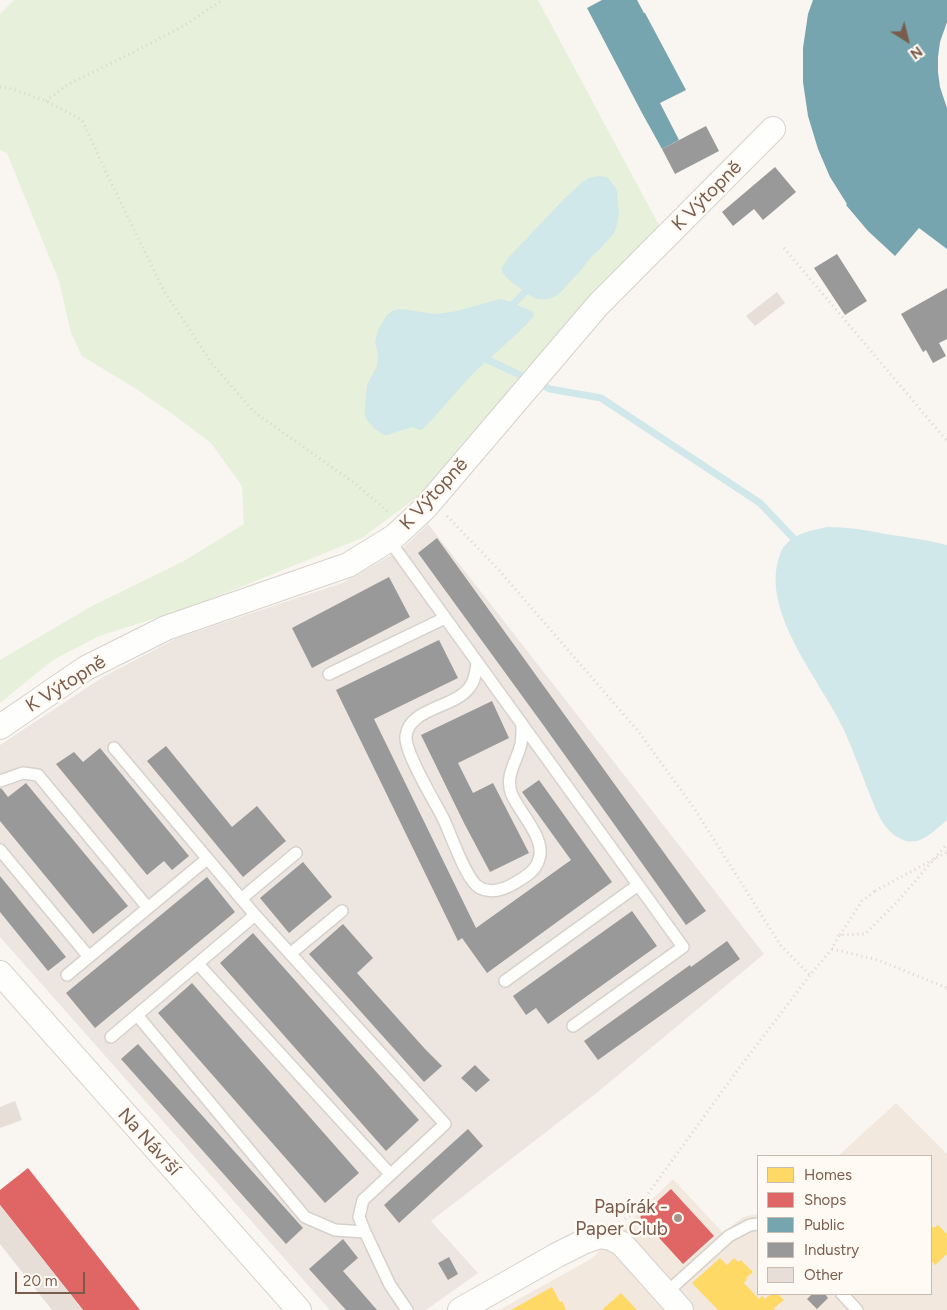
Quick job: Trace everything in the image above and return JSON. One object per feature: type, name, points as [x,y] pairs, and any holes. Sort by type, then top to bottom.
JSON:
[{"type":"street","name":"K Výtopně","points":[[0,727],[86,668],[166,628],[348,565],[397,534],[424,508],[598,305],[773,129]]},
{"type":"street","name":"Na Návrší","points":[[0,973],[299,1310]]},
{"type":"street","points":[[460,1310],[557,1255],[600,1236],[611,1238],[622,1244],[674,1301]]},
{"type":"lane","points":[[397,534],[445,618],[683,947],[573,1026]]},
{"type":"lane","points":[[329,674],[445,618]]},
{"type":"lane","points":[[477,663],[475,676],[470,687],[461,696],[417,717],[408,726],[405,738],[411,758],[444,820],[469,877],[478,888],[491,891],[506,888],[530,873],[539,860],[540,843],[512,794],[509,780],[521,744],[522,725]]},
{"type":"lane","points":[[114,748],[255,915],[445,1124],[363,1200],[359,1217],[390,1285],[407,1310]]},
{"type":"lane","points":[[0,781],[23,773],[38,775],[148,908]]},
{"type":"lane","points":[[0,850],[89,957]]},
{"type":"lane","points":[[241,899],[296,853]]},
{"type":"lane","points":[[67,975],[207,859]]},
{"type":"lane","points":[[505,981],[638,885]]},
{"type":"lane","points":[[290,954],[342,911]]},
{"type":"lane","points":[[111,1037],[255,915]]},
{"type":"lane","points":[[198,964],[390,1174]]},
{"type":"lane","points":[[137,1016],[305,1217],[335,1230],[365,1232]]},
{"type":"lane","points":[[674,1301],[729,1236],[750,1225],[757,1224]]},
{"type":"lane","points":[[843,1295],[857,1310]]},
{"type":"path","points":[[46,101],[67,85],[185,25],[222,0]]},
{"type":"path","points":[[0,86],[46,101],[82,120],[164,291],[213,365],[254,412],[357,485],[397,534]]},
{"type":"path","points":[[784,248],[947,441]]},
{"type":"path","points":[[431,500],[498,569],[638,731],[694,808],[781,946],[810,975]]},
{"type":"path","points":[[840,935],[865,934],[898,901],[947,844]]},
{"type":"path","points":[[600,1236],[634,1213],[738,1071],[810,975],[832,949],[862,901],[875,891],[947,852]]},
{"type":"path","points":[[832,949],[878,960],[947,988]]},
{"type":"shaded area","points":[[428,524],[764,954],[599,1091],[431,1221],[478,1273],[426,1310],[330,1310],[0,937],[0,745],[103,677],[177,638],[342,583],[402,549]]},
{"type":"shaded area","points":[[896,1103],[947,1154],[947,1310],[499,1310],[591,1259],[673,1179],[723,1233],[743,1217],[757,1214],[757,1295],[932,1295],[932,1155],[839,1155]]},
{"type":"green space","points":[[14,0],[538,0],[661,229],[420,495],[362,538],[191,607],[99,636],[53,660],[0,703],[0,660],[92,606],[184,561],[244,524],[242,486],[211,443],[138,390],[82,356],[71,333],[59,281],[7,153],[0,150],[0,14]]},
{"type":"water","points":[[598,176],[609,179],[617,191],[619,215],[614,233],[558,295],[546,299],[534,298],[510,281],[502,272],[502,267],[509,257],[566,197],[584,181]]},
{"type":"water","points":[[500,299],[532,311],[534,316],[469,378],[422,430],[412,427],[387,435],[374,428],[365,415],[367,385],[377,366],[378,354],[375,342],[378,330],[387,315],[394,310],[402,309],[435,314],[457,311]]},
{"type":"water","points":[[827,527],[864,530],[947,545],[947,820],[920,840],[908,841],[895,836],[881,819],[844,730],[798,650],[780,607],[776,586],[777,565],[782,549],[790,540],[800,535]]},
{"type":"building: Homes","points":[[938,1225],[947,1234],[947,1254],[935,1265],[932,1262],[932,1226],[934,1228]]},
{"type":"building: Homes","points":[[720,1258],[727,1265],[734,1258],[738,1262],[741,1260],[753,1272],[746,1278],[744,1283],[759,1299],[762,1296],[765,1299],[770,1295],[779,1295],[784,1300],[774,1308],[775,1310],[718,1310],[692,1283]]},
{"type":"building: Homes","points":[[552,1287],[560,1302],[562,1301],[565,1310],[511,1310]]},
{"type":"building: Homes","points":[[621,1293],[637,1310],[602,1310]]},
{"type":"building: Shops","points":[[28,1168],[140,1310],[83,1310],[0,1205],[0,1190]]},
{"type":"building: Shops","points":[[671,1189],[714,1236],[683,1264],[640,1217]]},
{"type":"building: Public","points":[[602,0],[637,0],[686,90],[660,103],[679,140],[662,149],[587,8]]},
{"type":"building: Public","points":[[813,0],[947,0],[947,22],[940,42],[938,72],[940,87],[947,108],[947,249],[919,228],[895,256],[868,231],[846,205],[830,177],[818,149],[808,116],[803,82],[803,48],[808,14]]},
{"type":"building: Industry","points":[[706,126],[719,151],[675,174],[662,149]]},
{"type":"building: Industry","points":[[775,167],[796,192],[763,220],[754,209],[733,226],[722,212]]},
{"type":"building: Industry","points":[[837,254],[867,301],[845,315],[814,268]]},
{"type":"building: Industry","points":[[947,288],[947,339],[939,343],[946,356],[933,363],[926,350],[923,352],[901,314]]},
{"type":"building: Industry","points":[[437,538],[706,911],[686,925],[418,553]]},
{"type":"building: Industry","points":[[389,577],[410,617],[312,668],[292,628]]},
{"type":"building: Industry","points":[[439,640],[458,678],[374,719],[476,928],[571,860],[522,792],[539,780],[612,882],[487,973],[462,938],[458,941],[336,690]]},
{"type":"building: Industry","points":[[492,701],[509,738],[458,763],[473,793],[493,783],[529,853],[490,872],[421,735]]},
{"type":"building: Industry","points":[[166,746],[232,827],[257,806],[286,841],[243,877],[147,761]]},
{"type":"building: Industry","points":[[100,748],[189,856],[172,870],[164,861],[147,875],[56,764],[74,752],[83,762]]},
{"type":"building: Industry","points":[[26,783],[128,906],[93,934],[0,821],[0,789],[8,797]]},
{"type":"building: Industry","points":[[303,862],[332,897],[289,933],[260,898]]},
{"type":"building: Industry","points":[[0,876],[66,957],[48,971],[0,912]]},
{"type":"building: Industry","points":[[207,877],[235,912],[95,1028],[66,993]]},
{"type":"building: Industry","points":[[632,911],[657,946],[548,1024],[536,1008],[526,1015],[513,996]]},
{"type":"building: Industry","points":[[343,924],[373,958],[357,973],[442,1066],[424,1082],[309,954]]},
{"type":"building: Industry","points":[[253,933],[419,1120],[386,1151],[220,963]]},
{"type":"building: Industry","points":[[727,941],[740,959],[598,1060],[584,1041],[690,965],[691,967]]},
{"type":"building: Industry","points":[[192,983],[359,1173],[325,1203],[158,1013]]},
{"type":"building: Industry","points":[[138,1044],[303,1228],[286,1244],[121,1059]]},
{"type":"building: Industry","points":[[475,1065],[490,1080],[476,1092],[461,1078]]},
{"type":"building: Industry","points":[[468,1129],[483,1146],[399,1223],[384,1205]]},
{"type":"building: Industry","points":[[343,1239],[358,1258],[343,1271],[377,1310],[346,1310],[309,1269]]},
{"type":"building: Industry","points":[[449,1257],[458,1274],[448,1280],[438,1263]]},
{"type":"building: Industry","points":[[811,1295],[826,1295],[828,1298],[817,1309],[807,1299]]},
{"type":"building: Other","points":[[777,292],[785,303],[755,326],[746,316]]},
{"type":"building: Other","points":[[15,1101],[22,1120],[0,1128],[0,1107]]},
{"type":"building: Other","points":[[0,1205],[83,1310],[52,1310],[0,1244]]},
{"type":"waterway","points":[[508,309],[525,292]]},
{"type":"waterway","points":[[488,352],[488,360],[550,389],[601,398],[760,503],[798,543]]},
{"type":"place","name":"Papírák - Paper Club","points":[[678,1218]]}]
